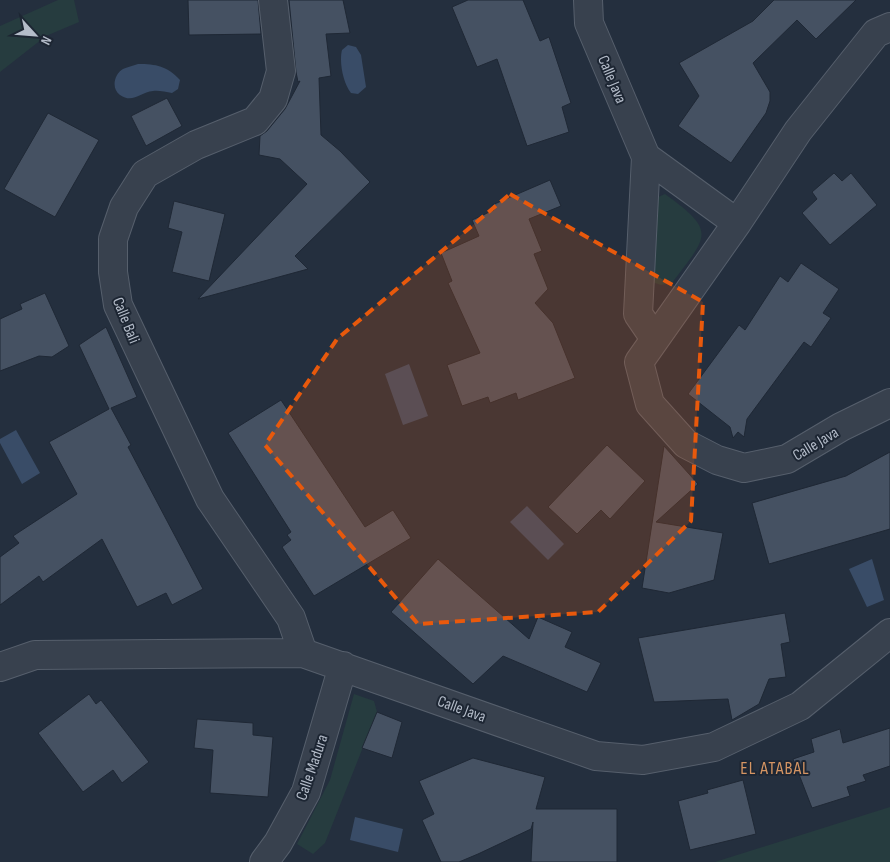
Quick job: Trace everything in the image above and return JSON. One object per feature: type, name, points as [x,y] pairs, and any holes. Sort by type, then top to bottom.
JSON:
[{"type":"street","name":"Calle Bali","points":[[273,0],[280,71],[273,99],[254,121],[196,145],[145,174],[124,207],[113,239],[113,272],[118,305],[210,499],[291,618],[303,653]]},
{"type":"street","name":"Calle Java","points":[[588,0],[589,23],[646,157],[638,314],[655,339]]},
{"type":"street","name":"Calle Java","points":[[890,27],[876,33],[798,131],[639,362],[650,404],[686,444],[716,460],[744,468],[787,460],[841,427],[890,403]]},
{"type":"street","points":[[646,157],[736,223]]},
{"type":"street","name":"Calle Java","points":[[0,667],[35,655],[303,653],[596,756],[644,760],[714,747],[800,706],[890,634]]},
{"type":"street","name":"Calle Madura","points":[[264,862],[278,843],[306,792],[343,666]]},
{"type":"highlighted area","points":[[510,194],[703,302],[691,521],[598,612],[418,624],[265,445],[337,339]]},
{"type":"green space","points":[[58,0],[74,0],[79,22],[46,36],[0,72],[0,26]]},
{"type":"green space","points":[[665,194],[693,217],[700,226],[702,235],[693,255],[672,283],[661,285],[649,281],[656,198]]},
{"type":"green space","points":[[354,694],[374,701],[377,712],[325,843],[313,854],[297,844],[330,780]]},
{"type":"green space","points":[[890,807],[890,862],[715,862]]},
{"type":"water","points":[[348,45],[356,47],[361,55],[366,87],[358,94],[351,93],[342,72],[342,50]]},
{"type":"water","points":[[138,64],[156,65],[166,69],[180,80],[178,89],[172,93],[148,92],[133,98],[120,95],[115,89],[117,74],[123,69]]},
{"type":"water","points":[[409,364],[428,416],[403,425],[385,374]]},
{"type":"water","points":[[16,430],[40,473],[22,484],[0,443],[0,439]]},
{"type":"water","points":[[527,506],[564,544],[548,560],[510,522]]},
{"type":"water","points":[[872,559],[884,600],[867,607],[849,569]]},
{"type":"water","points":[[355,817],[403,829],[398,852],[350,840]]},
{"type":"building","points":[[188,0],[258,0],[261,34],[189,35]]},
{"type":"building","points":[[289,0],[343,0],[350,33],[326,34],[331,76],[319,78],[321,135],[340,151],[370,182],[295,256],[308,269],[198,299],[307,184],[280,159],[259,155],[260,136],[267,131],[285,109],[300,81],[298,82],[296,72]]},
{"type":"building","points":[[468,0],[523,0],[540,41],[549,37],[571,103],[562,107],[569,132],[527,146],[497,59],[477,67],[452,7]]},
{"type":"building","points":[[774,0],[856,0],[816,39],[797,20],[753,63],[770,92],[770,101],[766,113],[731,163],[678,126],[699,96],[679,63],[753,21]]},
{"type":"building","points":[[167,98],[182,126],[146,146],[131,116]]},
{"type":"building","points":[[48,113],[99,140],[55,217],[4,189]]},
{"type":"building","points":[[834,173],[842,181],[851,173],[877,205],[830,245],[802,213],[817,199],[812,192]]},
{"type":"building","points":[[550,180],[561,206],[529,219],[542,251],[534,254],[548,289],[535,303],[553,323],[575,378],[518,400],[516,393],[490,403],[488,397],[462,406],[447,365],[480,353],[448,283],[452,281],[441,253],[479,236],[472,220],[494,210],[492,205]]},
{"type":"building","points":[[174,201],[225,214],[209,281],[172,272],[182,232],[168,228]]},
{"type":"building","points":[[801,263],[839,289],[823,313],[831,318],[811,347],[804,342],[747,419],[744,437],[738,432],[733,438],[730,427],[688,394],[739,325],[745,330],[780,276],[788,282]]},
{"type":"building","points":[[45,293],[69,346],[52,357],[39,356],[0,371],[0,319],[22,309],[20,304]]},
{"type":"building","points":[[106,327],[137,397],[111,408],[131,445],[128,447],[203,589],[172,605],[166,593],[137,607],[102,539],[43,582],[39,576],[0,605],[0,557],[19,543],[13,536],[77,494],[49,442],[109,409],[79,345]]},
{"type":"building","points":[[281,400],[365,527],[393,510],[411,538],[314,596],[282,547],[291,540],[287,535],[291,532],[228,433]]},
{"type":"building","points":[[607,445],[645,481],[610,519],[601,510],[577,534],[548,507]]},
{"type":"building","points":[[664,446],[698,484],[656,522],[723,533],[714,580],[669,593],[642,588]]},
{"type":"building","points":[[890,452],[890,529],[769,564],[752,503],[846,476]]},
{"type":"building","points":[[438,559],[529,639],[538,617],[572,632],[565,647],[601,663],[587,692],[503,656],[473,684],[391,612]]},
{"type":"building","points":[[785,613],[790,642],[781,644],[786,677],[769,679],[759,704],[732,720],[728,699],[654,702],[638,638]]},
{"type":"building","points":[[89,694],[96,704],[101,700],[149,762],[122,783],[113,770],[83,792],[38,733]]},
{"type":"building","points":[[377,712],[402,722],[392,758],[362,748]]},
{"type":"building","points":[[197,719],[253,723],[253,735],[273,737],[268,797],[210,793],[213,750],[194,748]]},
{"type":"building","points":[[890,728],[890,766],[863,775],[866,781],[847,787],[850,796],[812,808],[793,759],[814,752],[811,739],[840,729],[843,743]]},
{"type":"building","points":[[473,758],[545,777],[536,809],[617,809],[617,862],[531,862],[533,822],[531,829],[478,854],[459,862],[441,862],[422,820],[434,814],[419,781]]},
{"type":"building","points":[[743,780],[756,834],[690,850],[678,801],[708,793],[707,790]]},
{"type":"district","name":"EL ATABAL","points":[[775,768]]}]
